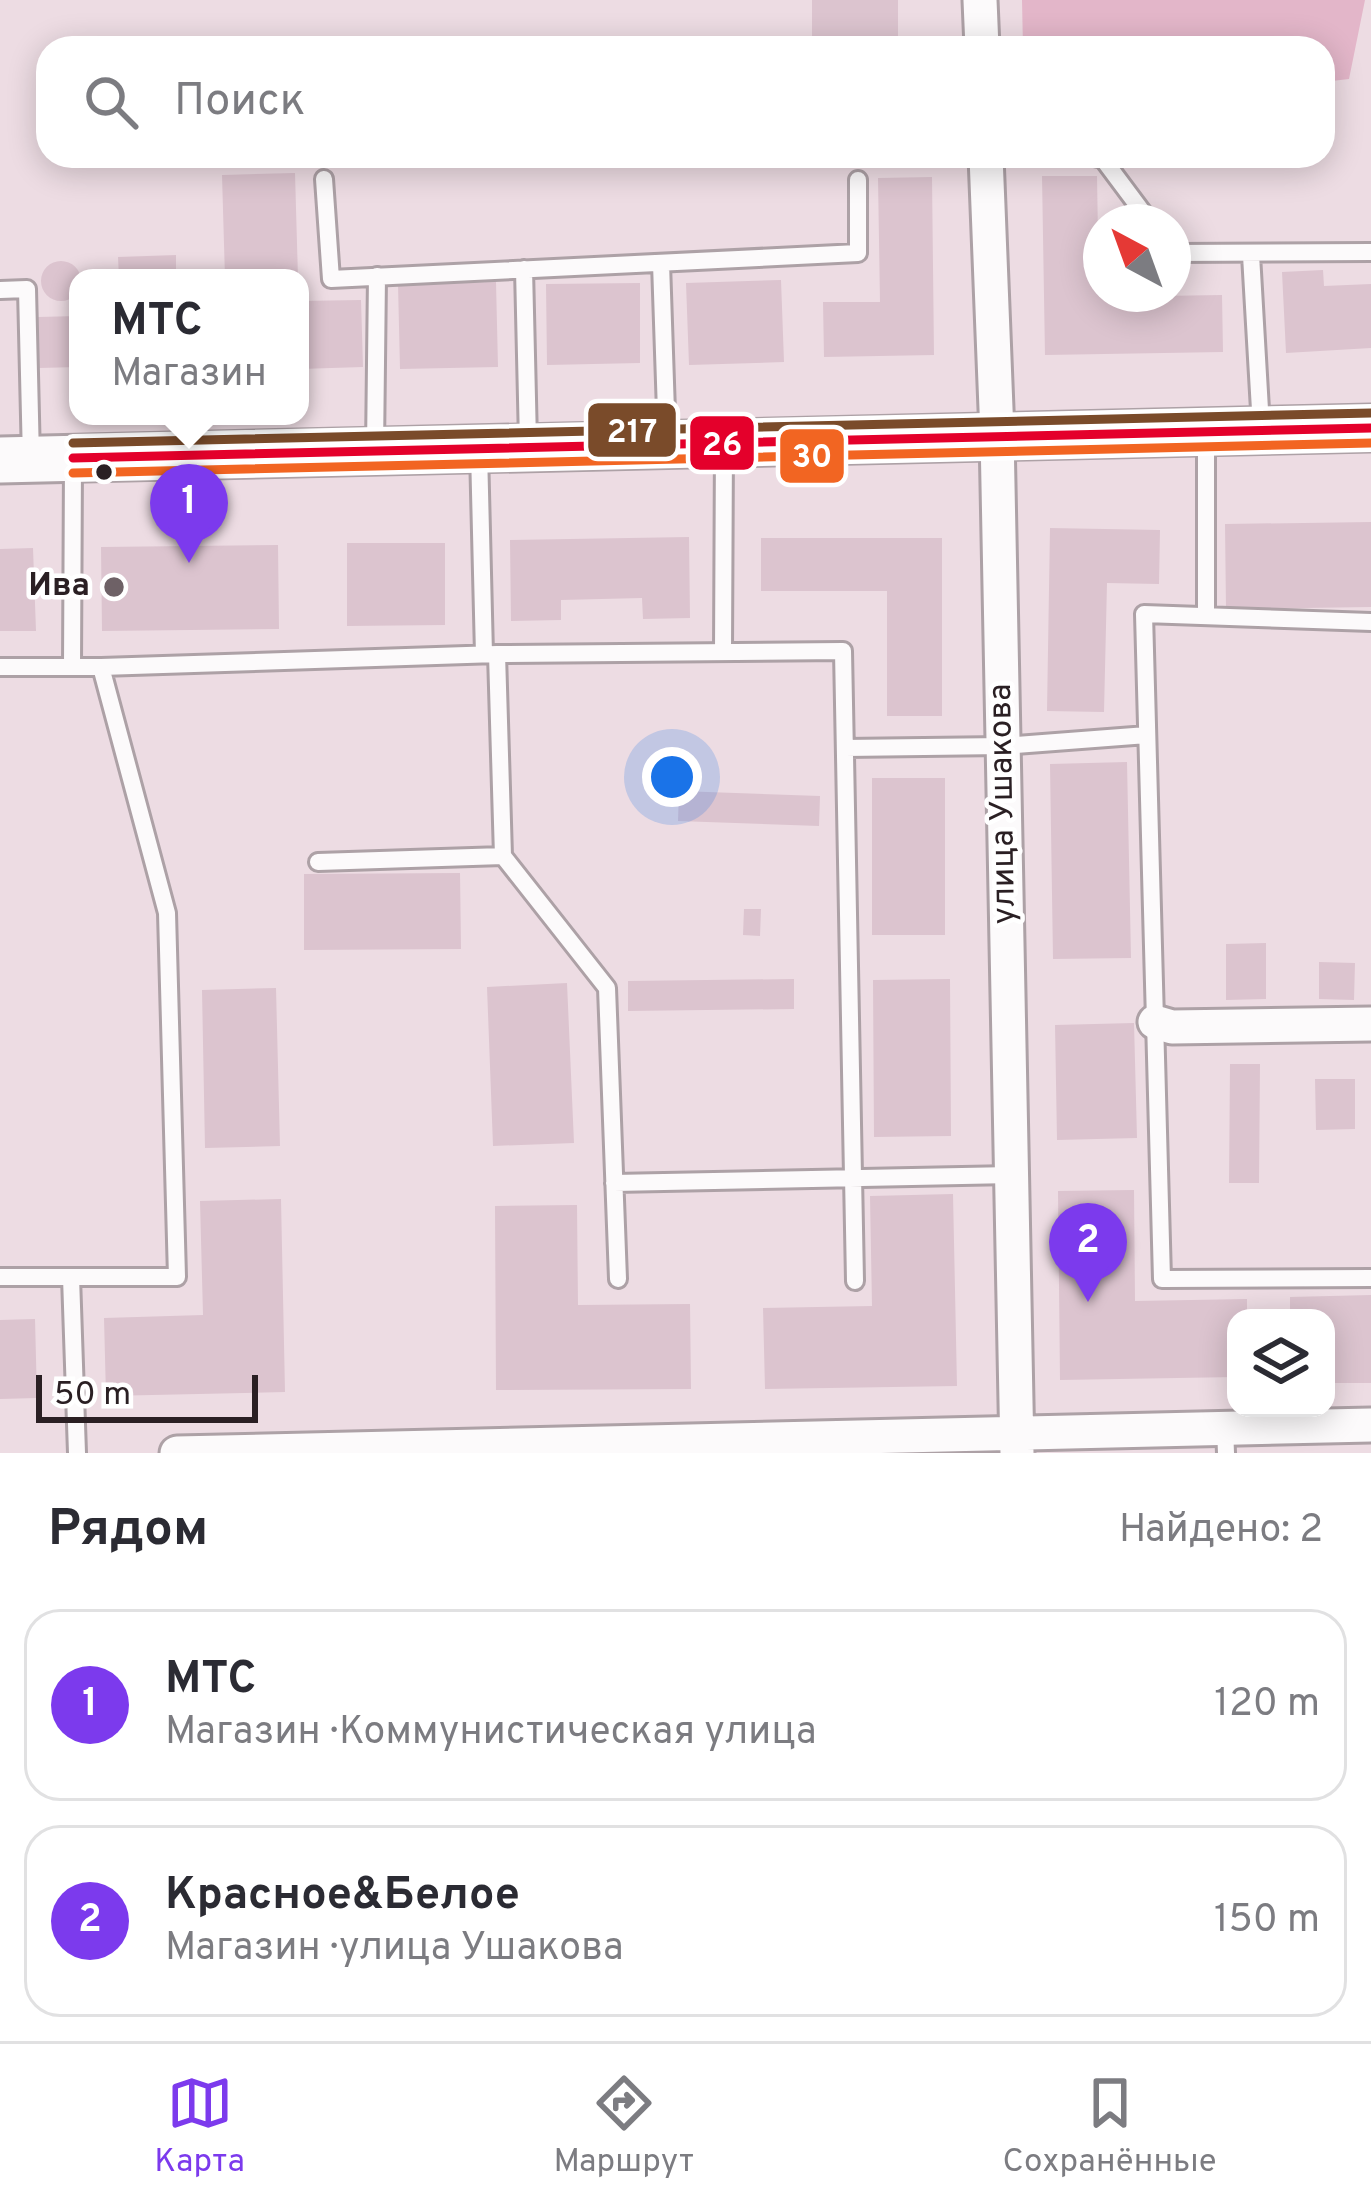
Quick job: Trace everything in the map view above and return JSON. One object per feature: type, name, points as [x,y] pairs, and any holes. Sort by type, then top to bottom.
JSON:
[{"type":"main road","points":[[35,459],[1371,428]]},
{"type":"street","points":[[980,0],[982,36]]},
{"type":"street","name":"улица Ушакова","points":[[986,168],[997,434],[1016,1442]]},
{"type":"street","points":[[1155,1022],[1172,1027],[1371,1024]]},
{"type":"street","points":[[177,1453],[1226,1440],[1371,1426]]},
{"type":"lane","points":[[1110,168],[1137,204]]},
{"type":"lane","points":[[324,179],[332,279],[858,253],[858,180]]},
{"type":"lane","points":[[1191,253],[1371,252]]},
{"type":"lane","points":[[1251,255],[1262,430]]},
{"type":"lane","points":[[661,262],[667,443]]},
{"type":"lane","points":[[524,269],[528,446]]},
{"type":"lane","points":[[375,450],[377,276]]},
{"type":"lane","points":[[0,290],[27,289],[35,459],[72,667]]},
{"type":"lane","points":[[1206,431],[1206,616]]},
{"type":"lane","points":[[723,652],[724,441]]},
{"type":"lane","points":[[479,448],[503,856],[607,988],[618,1280]]},
{"type":"lane","points":[[1371,622],[1144,614],[1162,1279],[1371,1277]]},
{"type":"lane","points":[[0,668],[491,654],[843,651],[855,1281]]},
{"type":"lane","points":[[0,1276],[177,1277],[167,913],[101,667]]},
{"type":"lane","points":[[845,748],[1003,746],[1147,735]]},
{"type":"lane","points":[[317,862],[503,856]]},
{"type":"lane","points":[[614,1183],[1012,1174]]},
{"type":"lane","points":[[70,1276],[77,1453]]},
{"type":"shaded area","points":[[1022,0],[1365,0],[1349,79],[1335,81],[1335,36],[1023,36]]},
{"type":"building","points":[[812,0],[898,0],[898,36],[812,36]]},
{"type":"building","points":[[295,173],[298,269],[225,269],[222,175]]},
{"type":"building","points":[[1042,176],[1097,176],[1097,204],[1083,204],[1083,312],[1191,312],[1191,296],[1222,295],[1223,352],[1045,355]]},
{"type":"building","points":[[932,177],[934,355],[824,357],[823,302],[880,302],[878,178]]},
{"type":"building","points":[[176,255],[176,269],[119,269],[118,257]]},
{"type":"building","points":[[53,262],[75,267],[69,269],[69,300],[53,300],[42,289],[42,273]]},
{"type":"building","points":[[1323,270],[1324,286],[1371,284],[1371,348],[1286,353],[1282,272]]},
{"type":"building","points":[[781,280],[784,362],[689,365],[686,283]]},
{"type":"building","points":[[496,282],[498,367],[400,369],[398,284]]},
{"type":"building","points":[[640,283],[640,363],[547,365],[546,284]]},
{"type":"building","points":[[361,300],[363,367],[309,369],[309,301]]},
{"type":"building","points":[[69,316],[69,367],[39,368],[38,317]]},
{"type":"building","points":[[1371,522],[1371,607],[1226,609],[1225,524]]},
{"type":"building","points":[[1050,528],[1160,530],[1159,584],[1107,583],[1104,712],[1047,711]]},
{"type":"building","points":[[689,537],[690,618],[643,619],[642,598],[561,600],[561,620],[511,621],[510,540]]},
{"type":"building","points":[[761,538],[942,538],[942,716],[887,716],[887,591],[761,591]]},
{"type":"building","points":[[347,543],[445,543],[445,625],[347,626]]},
{"type":"building","points":[[278,545],[279,629],[102,631],[101,547]]},
{"type":"building","points":[[33,548],[36,631],[0,631],[0,549]]},
{"type":"building","points":[[1127,762],[1131,958],[1053,959],[1050,764]]},
{"type":"building","points":[[872,778],[945,778],[945,935],[872,935]]},
{"type":"building","points":[[679,791],[820,796],[819,826],[678,821]]},
{"type":"building","points":[[460,873],[461,949],[304,950],[304,874]]},
{"type":"building","points":[[744,909],[761,909],[760,936],[743,935]]},
{"type":"building","points":[[1266,943],[1266,999],[1226,1000],[1226,944]]},
{"type":"building","points":[[1319,962],[1355,963],[1354,1000],[1319,999]]},
{"type":"building","points":[[794,979],[794,1009],[628,1011],[628,981]]},
{"type":"building","points":[[950,979],[951,1136],[874,1137],[873,980]]},
{"type":"building","points":[[567,983],[574,1143],[493,1146],[487,987]]},
{"type":"building","points":[[276,988],[280,1146],[205,1148],[202,990]]},
{"type":"building","points":[[1134,1023],[1137,1138],[1057,1140],[1055,1025]]},
{"type":"building","points":[[1230,1064],[1260,1064],[1259,1183],[1229,1183]]},
{"type":"building","points":[[1315,1079],[1355,1079],[1355,1129],[1316,1130]]},
{"type":"building","points":[[1134,1190],[1135,1301],[1247,1299],[1247,1309],[1227,1309],[1227,1377],[1060,1380],[1058,1191]]},
{"type":"building","points":[[953,1194],[957,1386],[765,1389],[763,1308],[872,1306],[870,1196]]},
{"type":"building","points":[[281,1199],[285,1392],[106,1396],[104,1318],[203,1315],[200,1201]]},
{"type":"building","points":[[577,1205],[578,1305],[690,1304],[691,1389],[496,1390],[495,1206]]},
{"type":"building","points":[[1371,1295],[1371,1383],[1335,1383],[1335,1309],[1290,1309],[1290,1297]]},
{"type":"building","points":[[35,1319],[37,1398],[0,1399],[0,1320]]},
{"type":"transit line","name":"217","points":[[73,443],[1371,413]]},
{"type":"transit line","name":"26","points":[[73,458],[1371,428]]},
{"type":"transit line","name":"30","points":[[73,473],[1371,443]]},
{"type":"place","name":"МТС","points":[[189,563]]},
{"type":"place","name":"Ива","points":[[114,587]]},
{"type":"place","name":"Красное&Белое","points":[[1088,1302]]}]
